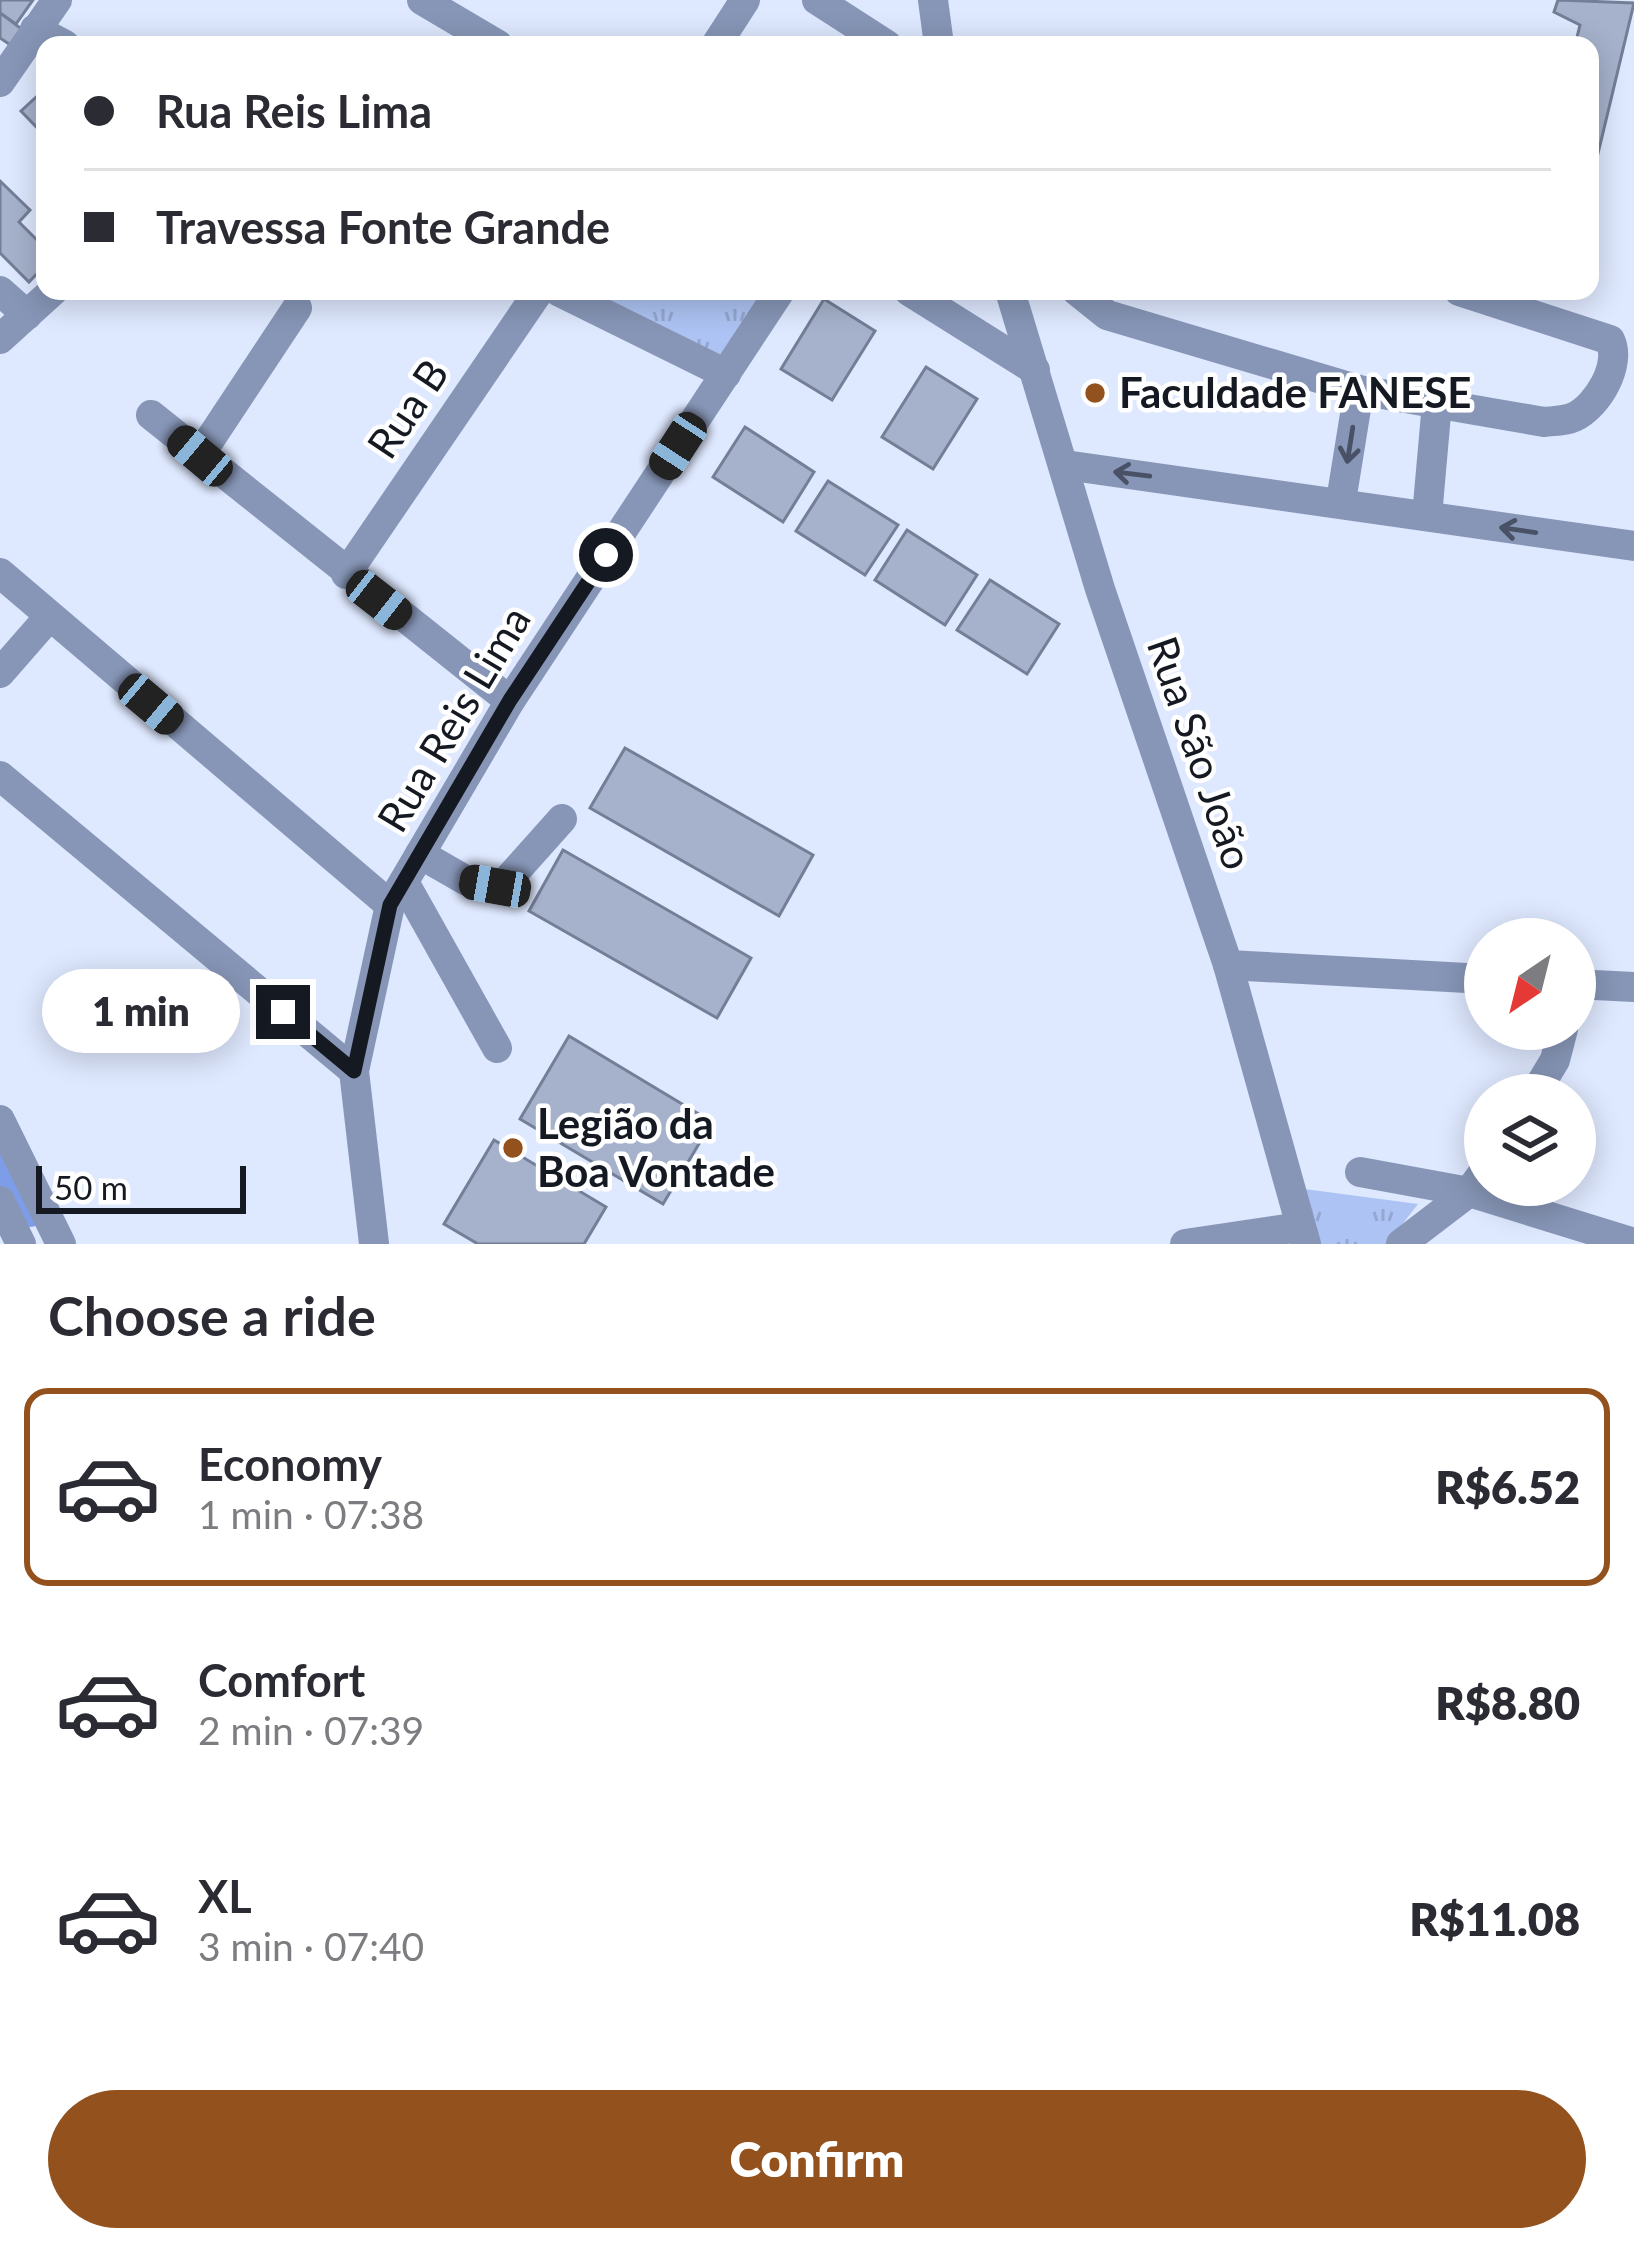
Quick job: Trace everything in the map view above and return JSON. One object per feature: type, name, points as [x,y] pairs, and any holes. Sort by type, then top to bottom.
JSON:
[{"type":"street","points":[[0,82],[57,0]]},
{"type":"street","points":[[422,0],[483,36]]},
{"type":"street","points":[[722,36],[746,0]]},
{"type":"street","points":[[817,0],[873,36]]},
{"type":"street","points":[[933,0],[938,36]]},
{"type":"street","points":[[35,29],[48,36]]},
{"type":"street","points":[[0,291],[27,315]]},
{"type":"street","points":[[0,339],[43,300]]},
{"type":"street","name":"Rua B","points":[[346,574],[533,300]]},
{"type":"street","name":"Rua Reis Lima","points":[[374,1244],[354,1071],[397,894],[510,700],[774,300]]},
{"type":"street","points":[[923,300],[1035,370]]},
{"type":"street","name":"Rua São João","points":[[1013,300],[1100,589],[1228,965],[1303,1235]]},
{"type":"street","points":[[1088,300],[1107,315],[1359,390],[1544,422],[1574,417],[1601,391],[1613,343],[1597,333],[1489,300]]},
{"type":"street","points":[[605,302],[726,374]]},
{"type":"street","points":[[200,456],[297,308]]},
{"type":"street","points":[[1341,501],[1359,390]]},
{"type":"street","points":[[1427,516],[1436,404]]},
{"type":"street","points":[[151,415],[510,700]]},
{"type":"street","points":[[1065,465],[1341,501],[1634,547]]},
{"type":"street","points":[[0,573],[48,618],[397,894],[497,1048]]},
{"type":"street","points":[[0,673],[48,618]]},
{"type":"street","points":[[0,776],[354,1071]]},
{"type":"street","points":[[420,854],[466,881],[504,884],[562,819]]},
{"type":"street","points":[[1228,965],[1464,978]]},
{"type":"street","points":[[1596,985],[1634,987]]},
{"type":"street","points":[[0,1120],[61,1244]]},
{"type":"street","points":[[1360,1172],[1464,1180]]},
{"type":"street","points":[[1401,1244],[1464,1192]]},
{"type":"street","points":[[0,1201],[21,1244]]},
{"type":"street","points":[[1540,1206],[1634,1243]]},
{"type":"street","points":[[1185,1244],[1303,1235]]},
{"type":"green space","points":[[598,300],[766,300],[724,371]]},
{"type":"green space","points":[[1297,1188],[1418,1204],[1387,1244],[1310,1244]]},
{"type":"building","points":[[0,0],[33,0],[16,24],[0,13]]},
{"type":"building","points":[[1558,0],[1634,3],[1599,149],[1599,36],[1577,36],[1580,25],[1554,12]]},
{"type":"building","points":[[0,13],[23,30],[12,46],[0,38]]},
{"type":"building","points":[[36,97],[36,127],[21,111]]},
{"type":"building","points":[[0,181],[30,210],[19,222],[36,239],[36,275],[29,282],[0,253]]},
{"type":"building","points":[[823,300],[875,331],[832,400],[781,369]]},
{"type":"building","points":[[926,367],[977,399],[933,469],[882,437]]},
{"type":"building","points":[[745,427],[814,472],[783,522],[713,477]]},
{"type":"building","points":[[828,481],[898,525],[865,575],[796,531]]},
{"type":"building","points":[[907,530],[977,575],[945,625],[875,580]]},
{"type":"building","points":[[990,580],[1059,624],[1027,674],[957,630]]},
{"type":"building","points":[[625,748],[813,855],[779,916],[590,808]]},
{"type":"building","points":[[563,850],[751,958],[717,1018],[529,911]]},
{"type":"building","points":[[569,1036],[712,1122],[663,1204],[520,1119]]},
{"type":"building","points":[[494,1140],[606,1207],[584,1244],[478,1244],[444,1224]]},
{"type":"waterway","points":[[0,1156],[30,1212]]},
{"type":"place","name":"Faculdade FANESE","points":[[1095,393]]},
{"type":"place","name":"Legião da Boa Vontade","points":[[513,1148]]},
{"type":"route","points":[[283,1012],[354,1071],[390,905],[510,700],[606,555]]}]
